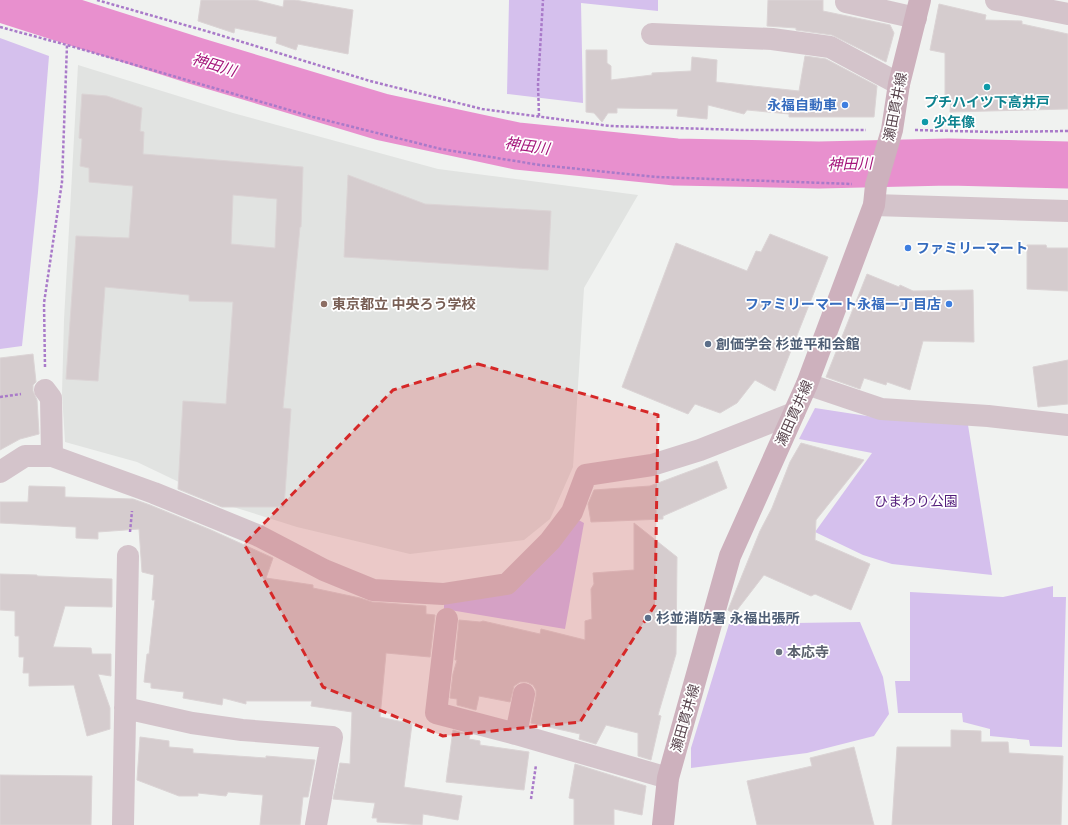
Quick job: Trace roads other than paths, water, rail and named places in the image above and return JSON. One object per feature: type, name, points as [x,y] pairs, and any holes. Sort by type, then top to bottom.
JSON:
[{"type":"main road","name":"瀬田貫井線","points":[[663,825],[668,778],[730,556],[807,384],[876,189],[890,135],[899,84],[918,9]]},
{"type":"street","points":[[996,0],[1068,14]]},
{"type":"street","points":[[846,2],[918,9]]},
{"type":"street","points":[[652,34],[772,39],[830,46],[899,84]]},
{"type":"street","points":[[876,189],[1068,211]]},
{"type":"street","points":[[807,384],[881,409],[988,416],[1068,425]]},
{"type":"street","points":[[45,390],[51,398],[52,456]]},
{"type":"street","points":[[0,472],[25,456],[52,456],[135,486],[257,535],[324,570],[373,590],[443,594],[507,584],[550,541],[572,512],[586,475],[652,465],[700,450],[794,413]]},
{"type":"street","points":[[123,825],[128,556]]},
{"type":"street","points":[[447,620],[436,713],[516,734],[668,778]]},
{"type":"street","points":[[516,734],[524,694]]},
{"type":"street","points":[[125,708],[192,723],[242,730],[332,737],[316,825]]},
{"type":"waterway","name":"神田川","points":[[5,0],[196,61],[382,117],[517,146],[676,162],[819,165],[949,162],[1068,165]]},
{"type":"place","name":"プチハイツ下高井戸","points":[[987,87]]},
{"type":"place","name":"永福自動車","points":[[845,105]]},
{"type":"place","name":"少年像","points":[[925,122]]},
{"type":"place","name":"ファミリーマート","points":[[908,248]]},
{"type":"place","name":"東京都立 中央ろう学校","points":[[324,304]]},
{"type":"place","name":"ファミリーマート永福一丁目店","points":[[949,304]]},
{"type":"place","name":"創価学会 杉並平和会館","points":[[708,344]]},
{"type":"place","name":"杉並消防署 永福出張所","points":[[648,618]]},
{"type":"place","name":"本応寺","points":[[779,652]]},
{"type":"park label","name":"ひまわり公園","points":[[916,501]]}]
